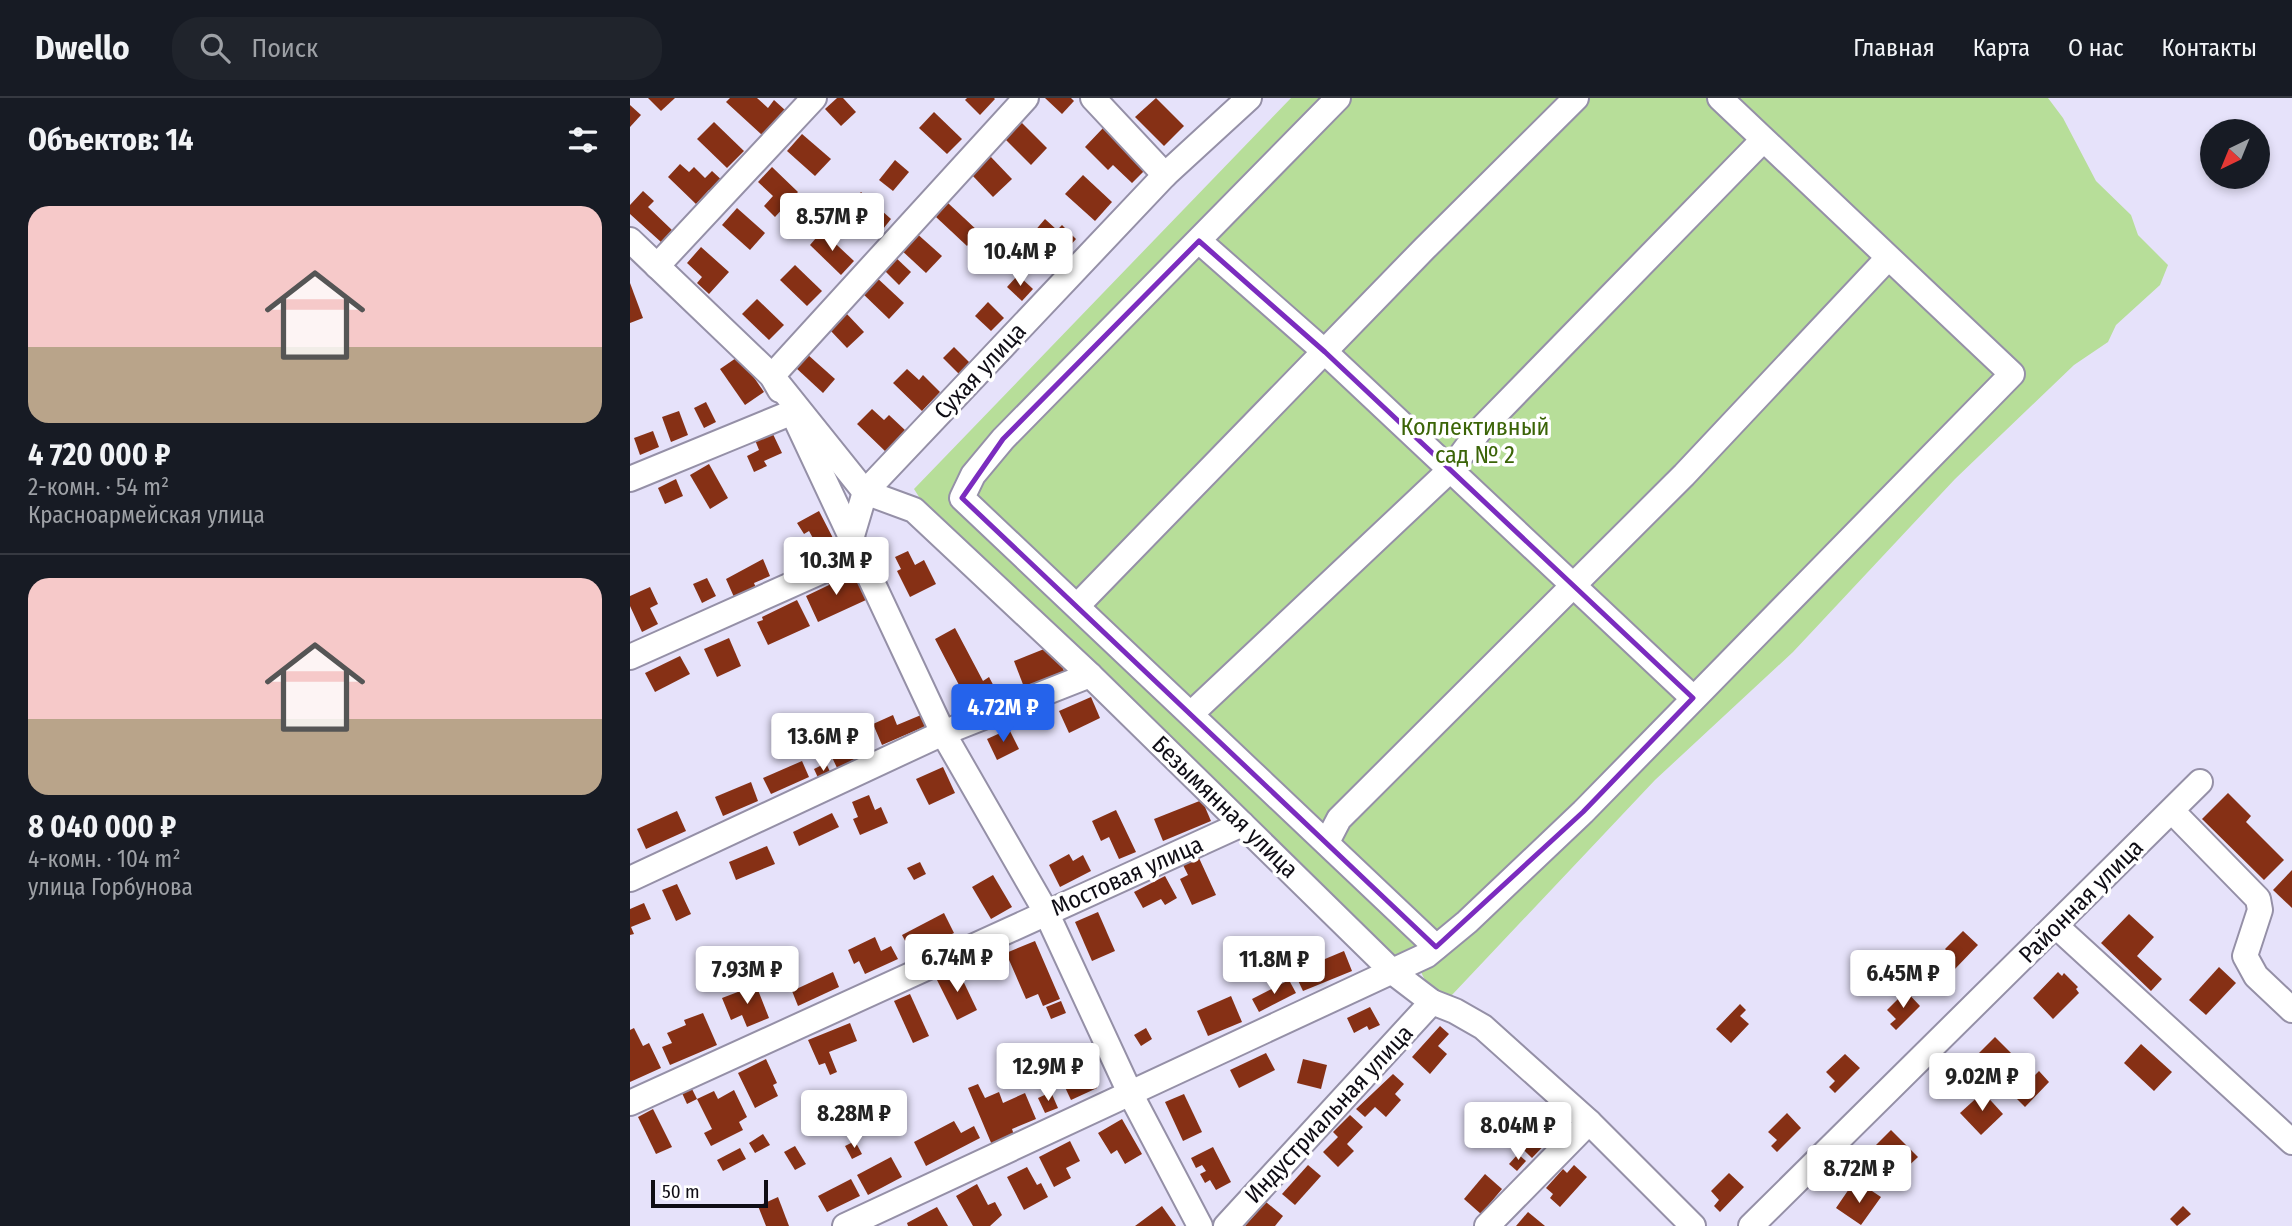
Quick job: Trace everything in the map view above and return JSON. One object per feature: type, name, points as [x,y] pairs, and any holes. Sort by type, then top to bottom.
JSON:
[{"type":"street","points":[[645,263],[814,98]]},
{"type":"street","points":[[772,376],[1026,98]]},
{"type":"street","points":[[1093,98],[1165,175]]},
{"type":"street","name":"Сухая улица","points":[[854,547],[865,492],[1165,175],[1249,98]]},
{"type":"street","points":[[1338,98],[1003,439],[973,475],[962,498],[1436,947]]},
{"type":"street","points":[[1078,605],[1576,98]]},
{"type":"street","points":[[845,1226],[1355,986],[1394,973],[1436,947],[1583,812],[2012,374],[1720,98]]},
{"type":"street","points":[[1192,713],[1450,470],[1479,432],[1763,140]]},
{"type":"street","points":[[630,240],[645,263],[772,376],[865,492]]},
{"type":"street","points":[[1199,241],[1325,352],[1693,698]]},
{"type":"street","points":[[1327,842],[1339,819],[1693,465],[1888,258]]},
{"type":"street","points":[[772,376],[793,412],[943,733],[1046,912],[1130,1093],[1200,1226]]},
{"type":"street","points":[[630,479],[793,412]]},
{"type":"street","name":"Безымянная улица","points":[[865,492],[914,510],[1090,675],[1394,973],[1432,1002],[1483,1027],[1589,1122],[1693,1226]]},
{"type":"street","points":[[630,657],[854,547]]},
{"type":"street","points":[[630,879],[943,733],[1090,675]]},
{"type":"street","name":"Районная улица","points":[[1751,1226],[2200,782]]},
{"type":"street","points":[[2172,811],[2258,899],[2260,911],[2245,956],[2256,976],[2292,1010]]},
{"type":"street","name":"Мостовая улица","points":[[630,1103],[1242,824]]},
{"type":"street","points":[[2056,926],[2292,1142]]},
{"type":"street","name":"Индустриальная улица","points":[[1226,1226],[1432,1002]]},
{"type":"street","points":[[1487,1226],[1589,1122]]},
{"type":"highlighted area","points":[[1199,241],[1325,352],[1693,698],[1583,812],[1436,947],[962,498],[1003,439]]},
{"type":"green space","name":"Коллективный сад № 2","points":[[1291,98],[2048,98],[2063,118],[2096,181],[2131,215],[2138,235],[2168,265],[2160,285],[2116,325],[2108,342],[2074,365],[1955,479],[1793,652],[1655,780],[1451,996],[1441,996],[1423,976],[1419,964],[1419,937],[1414,950],[1405,958],[1392,955],[921,500],[914,489]]},
{"type":"building","points":[[648,98],[675,98],[661,111]]},
{"type":"building","points":[[730,98],[757,98],[768,108],[774,100],[785,110],[762,135],[726,102]]},
{"type":"building","points":[[837,98],[843,98],[856,112],[841,126],[825,109]]},
{"type":"building","points":[[1045,98],[1071,98],[1074,101],[1062,114]]},
{"type":"building","points":[[1156,98],[1184,126],[1164,146],[1135,117]]},
{"type":"building","points":[[995,99],[980,115],[965,100]]},
{"type":"building","points":[[630,105],[641,115],[630,127]]},
{"type":"building","points":[[934,112],[962,139],[947,154],[919,128]]},
{"type":"building","points":[[714,122],[744,151],[727,168],[697,139]]},
{"type":"building","points":[[1021,122],[1047,148],[1031,165],[1005,139]]},
{"type":"building","points":[[1103,128],[1145,170],[1132,183],[1113,165],[1108,170],[1085,147]]},
{"type":"building","points":[[802,134],[831,159],[815,176],[787,151]]},
{"type":"building","points":[[990,156],[1012,179],[993,197],[971,174]]},
{"type":"building","points":[[895,160],[909,172],[893,191],[879,180]]},
{"type":"building","points":[[680,164],[689,172],[694,167],[705,178],[712,171],[725,183],[714,195],[709,190],[696,204],[668,177]]},
{"type":"building","points":[[772,167],[798,192],[775,217],[764,206],[773,196],[758,182]]},
{"type":"building","points":[[1083,175],[1112,202],[1095,221],[1065,194]]},
{"type":"building","points":[[643,191],[654,201],[648,207],[672,230],[661,242],[630,214],[630,205]]},
{"type":"building","points":[[861,192],[891,219],[879,234],[848,207]]},
{"type":"building","points":[[948,203],[979,232],[967,246],[936,217]]},
{"type":"building","points":[[737,208],[765,233],[750,250],[722,225]]},
{"type":"building","points":[[1045,219],[1057,230],[1062,225],[1076,239],[1060,257],[1033,233]]},
{"type":"building","points":[[822,231],[854,261],[841,275],[810,245]]},
{"type":"building","points":[[914,231],[942,256],[926,273],[899,248]]},
{"type":"building","points":[[701,247],[729,272],[709,294],[697,283],[702,277],[687,263]]},
{"type":"building","points":[[893,255],[911,272],[899,285],[881,267]]},
{"type":"building","points":[[795,265],[822,291],[807,306],[780,280]]},
{"type":"building","points":[[1018,275],[1033,289],[1022,301],[1007,287]]},
{"type":"building","points":[[875,276],[904,303],[889,319],[860,291]]},
{"type":"building","points":[[630,283],[643,318],[630,323]]},
{"type":"building","points":[[757,299],[784,325],[769,340],[742,314]]},
{"type":"building","points":[[988,302],[1004,318],[991,331],[975,316]]},
{"type":"building","points":[[846,313],[864,332],[847,348],[829,329]]},
{"type":"building","points":[[954,347],[970,363],[959,374],[943,358]]},
{"type":"building","points":[[807,354],[835,379],[823,393],[795,367]]},
{"type":"building","points":[[739,356],[764,392],[745,405],[720,369]]},
{"type":"building","points":[[907,369],[919,380],[923,375],[940,392],[922,411],[893,383]]},
{"type":"building","points":[[706,402],[716,422],[704,428],[694,408]]},
{"type":"building","points":[[872,409],[884,420],[889,415],[906,431],[886,452],[857,424]]},
{"type":"building","points":[[679,411],[688,435],[671,442],[662,417]]},
{"type":"building","points":[[653,431],[659,447],[640,455],[634,438]]},
{"type":"building","points":[[772,432],[782,453],[764,461],[767,466],[754,472],[747,456],[759,450],[755,440]]},
{"type":"building","points":[[709,464],[728,498],[710,509],[690,475]]},
{"type":"building","points":[[676,479],[683,496],[665,504],[658,488]]},
{"type":"building","points":[[819,511],[835,542],[820,551],[809,531],[804,534],[797,523]]},
{"type":"building","points":[[908,551],[915,565],[924,560],[936,584],[910,597],[897,571],[901,569],[895,557]]},
{"type":"building","points":[[763,559],[770,576],[754,583],[756,588],[734,597],[726,579]]},
{"type":"building","points":[[842,573],[844,578],[854,573],[866,600],[818,622],[806,596],[829,585],[827,580]]},
{"type":"building","points":[[707,578],[716,596],[702,603],[693,584]]},
{"type":"building","points":[[650,587],[658,604],[650,608],[658,624],[642,632],[630,606],[630,596]]},
{"type":"building","points":[[797,600],[810,626],[768,645],[757,622]]},
{"type":"building","points":[[955,628],[983,681],[989,677],[998,694],[971,708],[935,639]]},
{"type":"building","points":[[729,638],[741,666],[717,677],[704,649]]},
{"type":"building","points":[[1054,645],[1064,671],[1024,687],[1014,661]]},
{"type":"building","points":[[680,656],[690,674],[655,692],[645,673]]},
{"type":"building","points":[[1091,697],[1100,718],[1069,733],[1059,711]]},
{"type":"building","points":[[893,715],[897,725],[921,715],[926,726],[882,745],[873,724]]},
{"type":"building","points":[[1009,729],[1019,749],[997,760],[987,739]]},
{"type":"building","points":[[861,734],[870,752],[851,761],[853,765],[839,772],[828,749]]},
{"type":"building","points":[[802,761],[809,777],[771,794],[763,778]]},
{"type":"building","points":[[826,763],[832,776],[820,782],[814,769]]},
{"type":"building","points":[[943,767],[955,793],[929,805],[916,779]]},
{"type":"building","points":[[751,782],[758,801],[723,816],[715,797]]},
{"type":"building","points":[[2228,793],[2251,816],[2246,822],[2284,860],[2264,880],[2202,819]]},
{"type":"building","points":[[869,795],[875,810],[881,807],[888,823],[860,835],[853,819],[858,817],[852,802]]},
{"type":"building","points":[[1202,800],[1211,821],[1163,841],[1154,819]]},
{"type":"building","points":[[1116,810],[1136,852],[1119,859],[1109,837],[1101,841],[1092,821]]},
{"type":"building","points":[[677,811],[686,831],[646,849],[637,829]]},
{"type":"building","points":[[832,813],[839,827],[799,846],[793,832]]},
{"type":"building","points":[[767,846],[775,864],[736,880],[729,862]]},
{"type":"building","points":[[1069,854],[1073,861],[1083,855],[1091,871],[1060,887],[1049,865]]},
{"type":"building","points":[[1199,858],[1216,895],[1192,905],[1180,879],[1188,875],[1183,865]]},
{"type":"building","points":[[920,862],[926,874],[914,880],[907,868]]},
{"type":"building","points":[[2292,870],[2292,908],[2273,890]]},
{"type":"building","points":[[993,875],[1012,907],[991,919],[972,887]]},
{"type":"building","points":[[1165,876],[1177,898],[1165,905],[1161,899],[1143,908],[1134,892]]},
{"type":"building","points":[[677,884],[691,914],[676,921],[662,890]]},
{"type":"building","points":[[644,903],[651,919],[631,927],[634,934],[630,935],[630,909]]},
{"type":"building","points":[[1098,912],[1115,951],[1092,961],[1075,922]]},
{"type":"building","points":[[944,913],[954,933],[912,954],[902,935]]},
{"type":"building","points":[[2129,914],[2154,937],[2137,956],[2162,979],[2151,991],[2101,943]]},
{"type":"building","points":[[1963,931],[1978,945],[1954,970],[1948,964],[1954,958],[1945,949]]},
{"type":"building","points":[[875,937],[881,951],[891,946],[898,959],[865,974],[859,961],[854,964],[848,950]]},
{"type":"building","points":[[1035,941],[1060,999],[1043,1006],[1038,994],[1026,999],[1006,953]]},
{"type":"building","points":[[1344,951],[1352,971],[1303,991],[1294,972]]},
{"type":"building","points":[[2219,967],[2236,983],[2206,1015],[2189,1000]]},
{"type":"building","points":[[957,968],[977,1010],[957,1020],[936,978]]},
{"type":"building","points":[[833,972],[839,987],[798,1006],[792,991]]},
{"type":"building","points":[[2058,972],[2062,976],[2064,973],[2078,987],[2076,989],[2079,993],[2053,1019],[2033,998]]},
{"type":"building","points":[[1289,980],[1296,993],[1259,1012],[1252,999]]},
{"type":"building","points":[[756,985],[769,1018],[747,1027],[742,1015],[731,1020],[722,998]]},
{"type":"building","points":[[1906,991],[1920,1006],[1896,1030],[1890,1024],[1896,1019],[1887,1010]]},
{"type":"building","points":[[910,994],[929,1036],[913,1043],[894,1001]]},
{"type":"building","points":[[1231,996],[1242,1022],[1208,1036],[1197,1011]]},
{"type":"building","points":[[1061,1001],[1066,1013],[1051,1019],[1046,1007]]},
{"type":"building","points":[[1740,1004],[1746,1010],[1740,1016],[1749,1024],[1731,1043],[1716,1029]]},
{"type":"building","points":[[1370,1007],[1380,1025],[1369,1030],[1367,1026],[1354,1033],[1347,1018]]},
{"type":"building","points":[[703,1013],[717,1045],[670,1065],[662,1047],[672,1043],[667,1033],[686,1025],[684,1020]]},
{"type":"building","points":[[850,1023],[857,1041],[829,1052],[837,1072],[830,1075],[825,1063],[819,1065],[808,1040]]},
{"type":"building","points":[[1440,1026],[1449,1034],[1438,1046],[1447,1054],[1430,1074],[1412,1057]]},
{"type":"building","points":[[634,1028],[643,1046],[649,1043],[661,1068],[630,1082],[630,1030]]},
{"type":"building","points":[[1146,1028],[1152,1039],[1141,1046],[1134,1035]]},
{"type":"building","points":[[1995,1037],[2034,1076],[2039,1071],[2049,1082],[2025,1107],[2003,1085],[2007,1081],[1979,1053]]},
{"type":"building","points":[[2141,1044],[2172,1072],[2154,1091],[2124,1063]]},
{"type":"building","points":[[1266,1053],[1275,1070],[1239,1088],[1230,1070]]},
{"type":"building","points":[[1845,1054],[1860,1068],[1835,1093],[1829,1087],[1835,1081],[1826,1072]]},
{"type":"building","points":[[766,1059],[777,1083],[773,1085],[778,1096],[755,1108],[738,1073]]},
{"type":"building","points":[[1303,1059],[1327,1065],[1321,1089],[1297,1083]]},
{"type":"building","points":[[1089,1071],[1097,1088],[1071,1100],[1063,1083]]},
{"type":"building","points":[[1393,1074],[1404,1084],[1395,1094],[1401,1100],[1386,1117],[1375,1107],[1365,1117],[1356,1109]]},
{"type":"building","points":[[978,1084],[985,1098],[999,1092],[1003,1103],[1025,1093],[1036,1119],[1012,1129],[1014,1135],[992,1145],[968,1088]]},
{"type":"building","points":[[692,1089],[697,1099],[687,1104],[682,1093]]},
{"type":"building","points":[[734,1090],[747,1117],[739,1122],[743,1130],[711,1146],[704,1133],[712,1129],[697,1099],[714,1091],[718,1099]]},
{"type":"building","points":[[1051,1092],[1058,1108],[1045,1113],[1038,1098]]},
{"type":"building","points":[[1983,1092],[2003,1114],[1981,1135],[1960,1113]]},
{"type":"building","points":[[1184,1094],[1202,1132],[1183,1141],[1165,1102]]},
{"type":"building","points":[[653,1109],[672,1147],[656,1154],[638,1117]]},
{"type":"building","points":[[1524,1113],[1551,1138],[1532,1158],[1506,1133]]},
{"type":"building","points":[[1787,1113],[1801,1128],[1777,1152],[1771,1146],[1777,1140],[1768,1132]]},
{"type":"building","points":[[1350,1115],[1363,1127],[1347,1144],[1354,1151],[1338,1167],[1323,1152],[1338,1137],[1333,1132]]},
{"type":"building","points":[[1122,1119],[1142,1154],[1125,1164],[1117,1150],[1111,1154],[1098,1133]]},
{"type":"building","points":[[954,1121],[961,1133],[974,1126],[980,1138],[926,1166],[914,1142]]},
{"type":"building","points":[[1891,1130],[1918,1157],[1900,1174],[1873,1148]]},
{"type":"building","points":[[763,1134],[770,1145],[755,1153],[749,1143]]},
{"type":"building","points":[[855,1141],[862,1154],[852,1159],[845,1146]]},
{"type":"building","points":[[1070,1141],[1080,1161],[1066,1168],[1071,1178],[1054,1187],[1039,1157]]},
{"type":"building","points":[[795,1146],[806,1164],[795,1170],[784,1152]]},
{"type":"building","points":[[1213,1147],[1231,1182],[1216,1190],[1210,1180],[1205,1183],[1200,1174],[1206,1171],[1202,1165],[1196,1168],[1191,1158]]},
{"type":"building","points":[[1859,1147],[1870,1157],[1858,1170],[1847,1159]]},
{"type":"building","points":[[740,1148],[746,1159],[723,1171],[717,1160]]},
{"type":"building","points":[[1518,1154],[1526,1161],[1517,1171],[1509,1164]]},
{"type":"building","points":[[891,1157],[902,1177],[868,1195],[857,1175]]},
{"type":"building","points":[[1308,1165],[1321,1176],[1295,1205],[1282,1194]]},
{"type":"building","points":[[1574,1165],[1587,1177],[1560,1207],[1550,1198],[1553,1194],[1546,1188],[1563,1169],[1567,1173]]},
{"type":"building","points":[[1027,1167],[1037,1185],[1041,1183],[1048,1197],[1024,1210],[1007,1177]]},
{"type":"building","points":[[1729,1173],[1744,1187],[1720,1212],[1714,1206],[1719,1200],[1711,1191]]},
{"type":"building","points":[[1485,1174],[1502,1189],[1481,1214],[1464,1199]]},
{"type":"building","points":[[851,1179],[860,1196],[827,1212],[818,1196]]},
{"type":"building","points":[[977,1184],[988,1205],[995,1202],[1002,1215],[990,1226],[973,1226],[956,1196]]},
{"type":"building","points":[[1866,1187],[1881,1197],[1861,1225],[1836,1208],[1849,1189],[1860,1196]]},
{"type":"building","points":[[778,1197],[789,1226],[766,1226],[758,1206]]},
{"type":"building","points":[[1266,1202],[1283,1216],[1275,1226],[1245,1226]]},
{"type":"building","points":[[1162,1206],[1176,1226],[1135,1226]]},
{"type":"building","points":[[2183,1206],[2191,1214],[2177,1226],[2170,1219]]},
{"type":"building","points":[[937,1207],[948,1226],[908,1226],[907,1223]]},
{"type":"building","points":[[1528,1212],[1545,1226],[1516,1226]]}]
